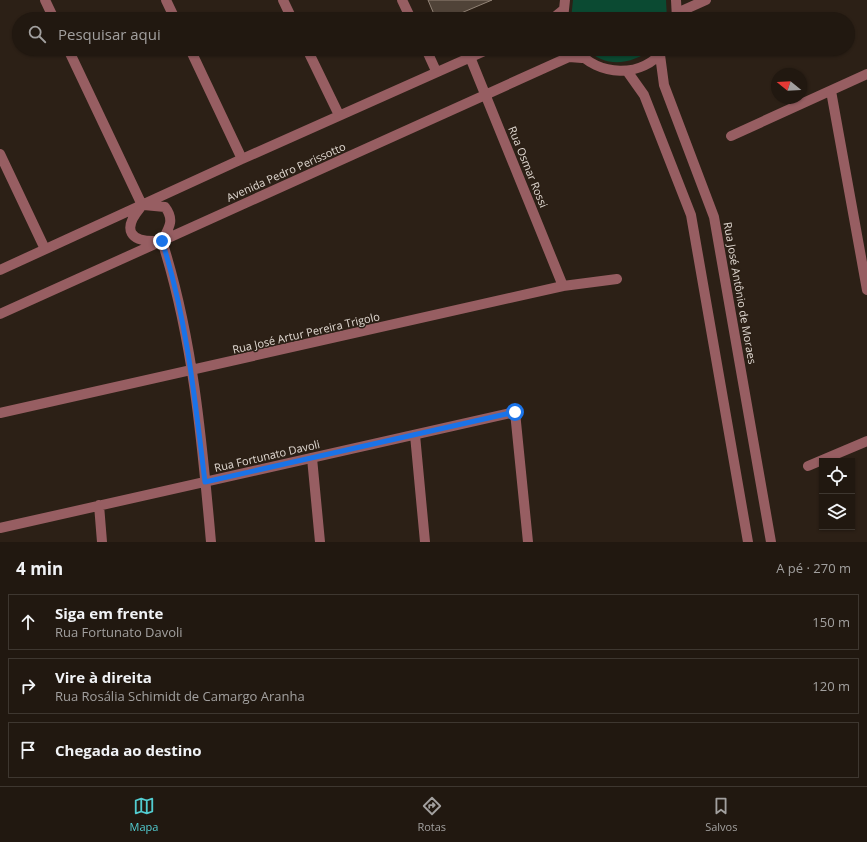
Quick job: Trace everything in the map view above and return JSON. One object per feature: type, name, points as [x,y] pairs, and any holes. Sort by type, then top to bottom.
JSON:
[{"type":"street","points":[[45,0],[51,12]]},
{"type":"street","points":[[166,0],[172,12]]},
{"type":"street","points":[[283,0],[289,12]]},
{"type":"street","points":[[402,0],[408,12]]},
{"type":"street","points":[[676,0],[677,12]]},
{"type":"street","points":[[684,12],[706,0]]},
{"type":"street","points":[[71,56],[142,205]]},
{"type":"street","points":[[193,56],[242,159]]},
{"type":"street","points":[[310,56],[339,115]]},
{"type":"street","points":[[429,56],[436,71]]},
{"type":"street","points":[[582,58],[595,66],[612,71],[627,71],[644,66],[657,56]]},
{"type":"street","name":"Rua José Antônio de Moraes","points":[[662,56],[664,85],[714,217],[771,542]]},
{"type":"street","points":[[0,270],[436,71],[470,57]]},
{"type":"street","name":"Rua Osmar Rossi","points":[[470,57],[564,286]]},
{"type":"street","name":"Avenida Pedro Perissotto","points":[[0,314],[569,57],[582,58]]},
{"type":"street","points":[[627,71],[644,95],[691,215],[748,542]]},
{"type":"street","points":[[731,136],[867,74]]},
{"type":"street","points":[[831,91],[867,290]]},
{"type":"street","points":[[0,154],[45,249]]},
{"type":"street","points":[[142,205],[165,207],[170,214],[171,225],[162,241],[172,275],[192,371],[211,542]]},
{"type":"street","points":[[142,205],[130,219],[130,230],[132,234],[135,238],[143,242],[162,241]]},
{"type":"street","name":"Rua José Artur Pereira Trigolo","points":[[0,413],[192,371],[564,286],[617,279]]},
{"type":"street","name":"Rua Fortunato Davoli","points":[[0,528],[515,412],[528,542]]},
{"type":"street","points":[[415,435],[425,542]]},
{"type":"street","points":[[808,466],[867,441]]},
{"type":"street","points":[[312,458],[320,542]]},
{"type":"street","points":[[98,505],[102,542]]},
{"type":"green space","points":[[573,0],[666,0],[667,12],[572,12]]},
{"type":"green space","points":[[596,56],[640,56],[628,61],[619,62],[602,60]]},
{"type":"building","points":[[428,0],[492,0],[464,12],[433,12]]},
{"type":"route","points":[[162,241],[172,275],[192,371],[205,482],[515,412]]}]
